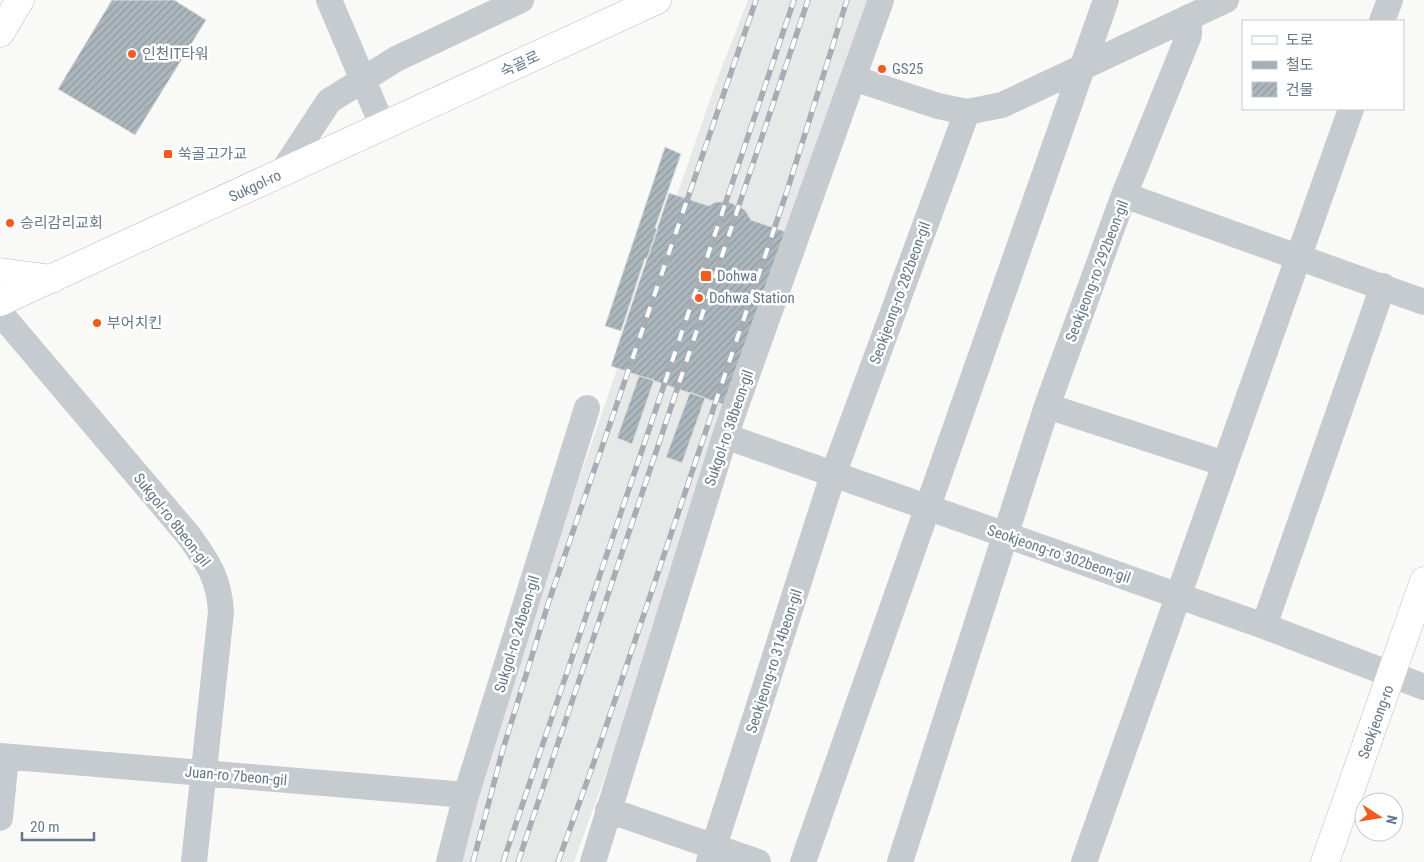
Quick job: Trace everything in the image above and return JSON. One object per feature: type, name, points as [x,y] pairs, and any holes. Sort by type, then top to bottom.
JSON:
[{"type":"main road","points":[[0,33],[20,0]]},
{"type":"main road","name":"숙골로","points":[[383,128],[657,0]]},
{"type":"main road","name":"Sukgol-ro","points":[[0,302],[383,128]]},
{"type":"main road","points":[[0,272],[52,279]]},
{"type":"main road","name":"Seokjeong-ro","points":[[1325,862],[1424,581]]},
{"type":"lane","points":[[329,0],[383,128]]},
{"type":"lane","points":[[281,174],[329,101],[396,59],[521,0]]},
{"type":"lane","name":"Sukgol-ro 38beon-gil","points":[[593,862],[608,810],[660,652],[725,436],[881,0]]},
{"type":"lane","points":[[802,862],[1085,66],[1106,0]]},
{"type":"lane","points":[[853,78],[938,106],[966,112],[1002,105],[1226,0]]},
{"type":"lane","points":[[1382,20],[1390,0]]},
{"type":"lane","points":[[1124,194],[1189,36],[1189,17]]},
{"type":"lane","points":[[1084,862],[1351,110]]},
{"type":"lane","name":"Seokjeong-ro 282beon-gil","points":[[833,475],[966,112]]},
{"type":"lane","name":"Seokjeong-ro 292beon-gil","points":[[900,862],[1004,534],[1047,406],[1124,194],[1424,302]]},
{"type":"lane","points":[[1264,626],[1383,286]]},
{"type":"lane","name":"Sukgol-ro 8beon-gil","points":[[0,313],[189,536],[210,565],[220,590],[221,612],[202,773],[194,862]]},
{"type":"lane","points":[[1047,406],[1225,464]]},
{"type":"lane","name":"Sukgol-ro 24beon-gil","points":[[449,862],[466,795],[587,408]]},
{"type":"lane","name":"Seokjeong-ro 302beon-gil","points":[[725,436],[1264,626],[1424,687]]},
{"type":"lane","name":"Seokjeong-ro 314beon-gil","points":[[711,854],[833,475]]},
{"type":"lane","name":"Juan-ro 7beon-gil","points":[[0,818],[3,756],[466,795]]},
{"type":"lane","points":[[608,810],[702,844],[711,854],[758,862]]},
{"type":"shaded area","points":[[748,0],[868,0],[698,519],[574,862],[455,862],[500,708],[715,85]]},
{"type":"building","name":"인천IT타워","points":[[112,0],[174,0],[206,20],[135,135],[58,89]]},
{"type":"building","points":[[665,147],[681,154],[655,228],[658,229],[647,260],[645,258],[621,331],[605,326]]},
{"type":"building","name":"Dohwa Station","points":[[669,193],[709,206],[715,202],[729,202],[745,210],[751,220],[786,232],[728,406],[611,366]]},
{"type":"building","points":[[639,376],[654,380],[632,444],[617,438]]},
{"type":"building","points":[[690,392],[705,398],[682,463],[666,457]]},
{"type":"railway","points":[[473,862],[503,749],[549,601],[756,0]]},
{"type":"railway","points":[[503,862],[794,0]]},
{"type":"railway","points":[[518,862],[808,0]]},
{"type":"railway","points":[[558,862],[594,762],[788,188],[847,0]]},
{"type":"place","name":"인천IT타워","points":[[132,54]]},
{"type":"place","name":"GS25","points":[[882,69]]},
{"type":"place","name":"쑥골고가교","points":[[168,154]]},
{"type":"place","name":"승리감리교회","points":[[10,223]]},
{"type":"place","name":"Dohwa","points":[[706,276]]},
{"type":"place","name":"Dohwa Station","points":[[699,298]]},
{"type":"place","name":"부어치킨","points":[[97,323]]}]
